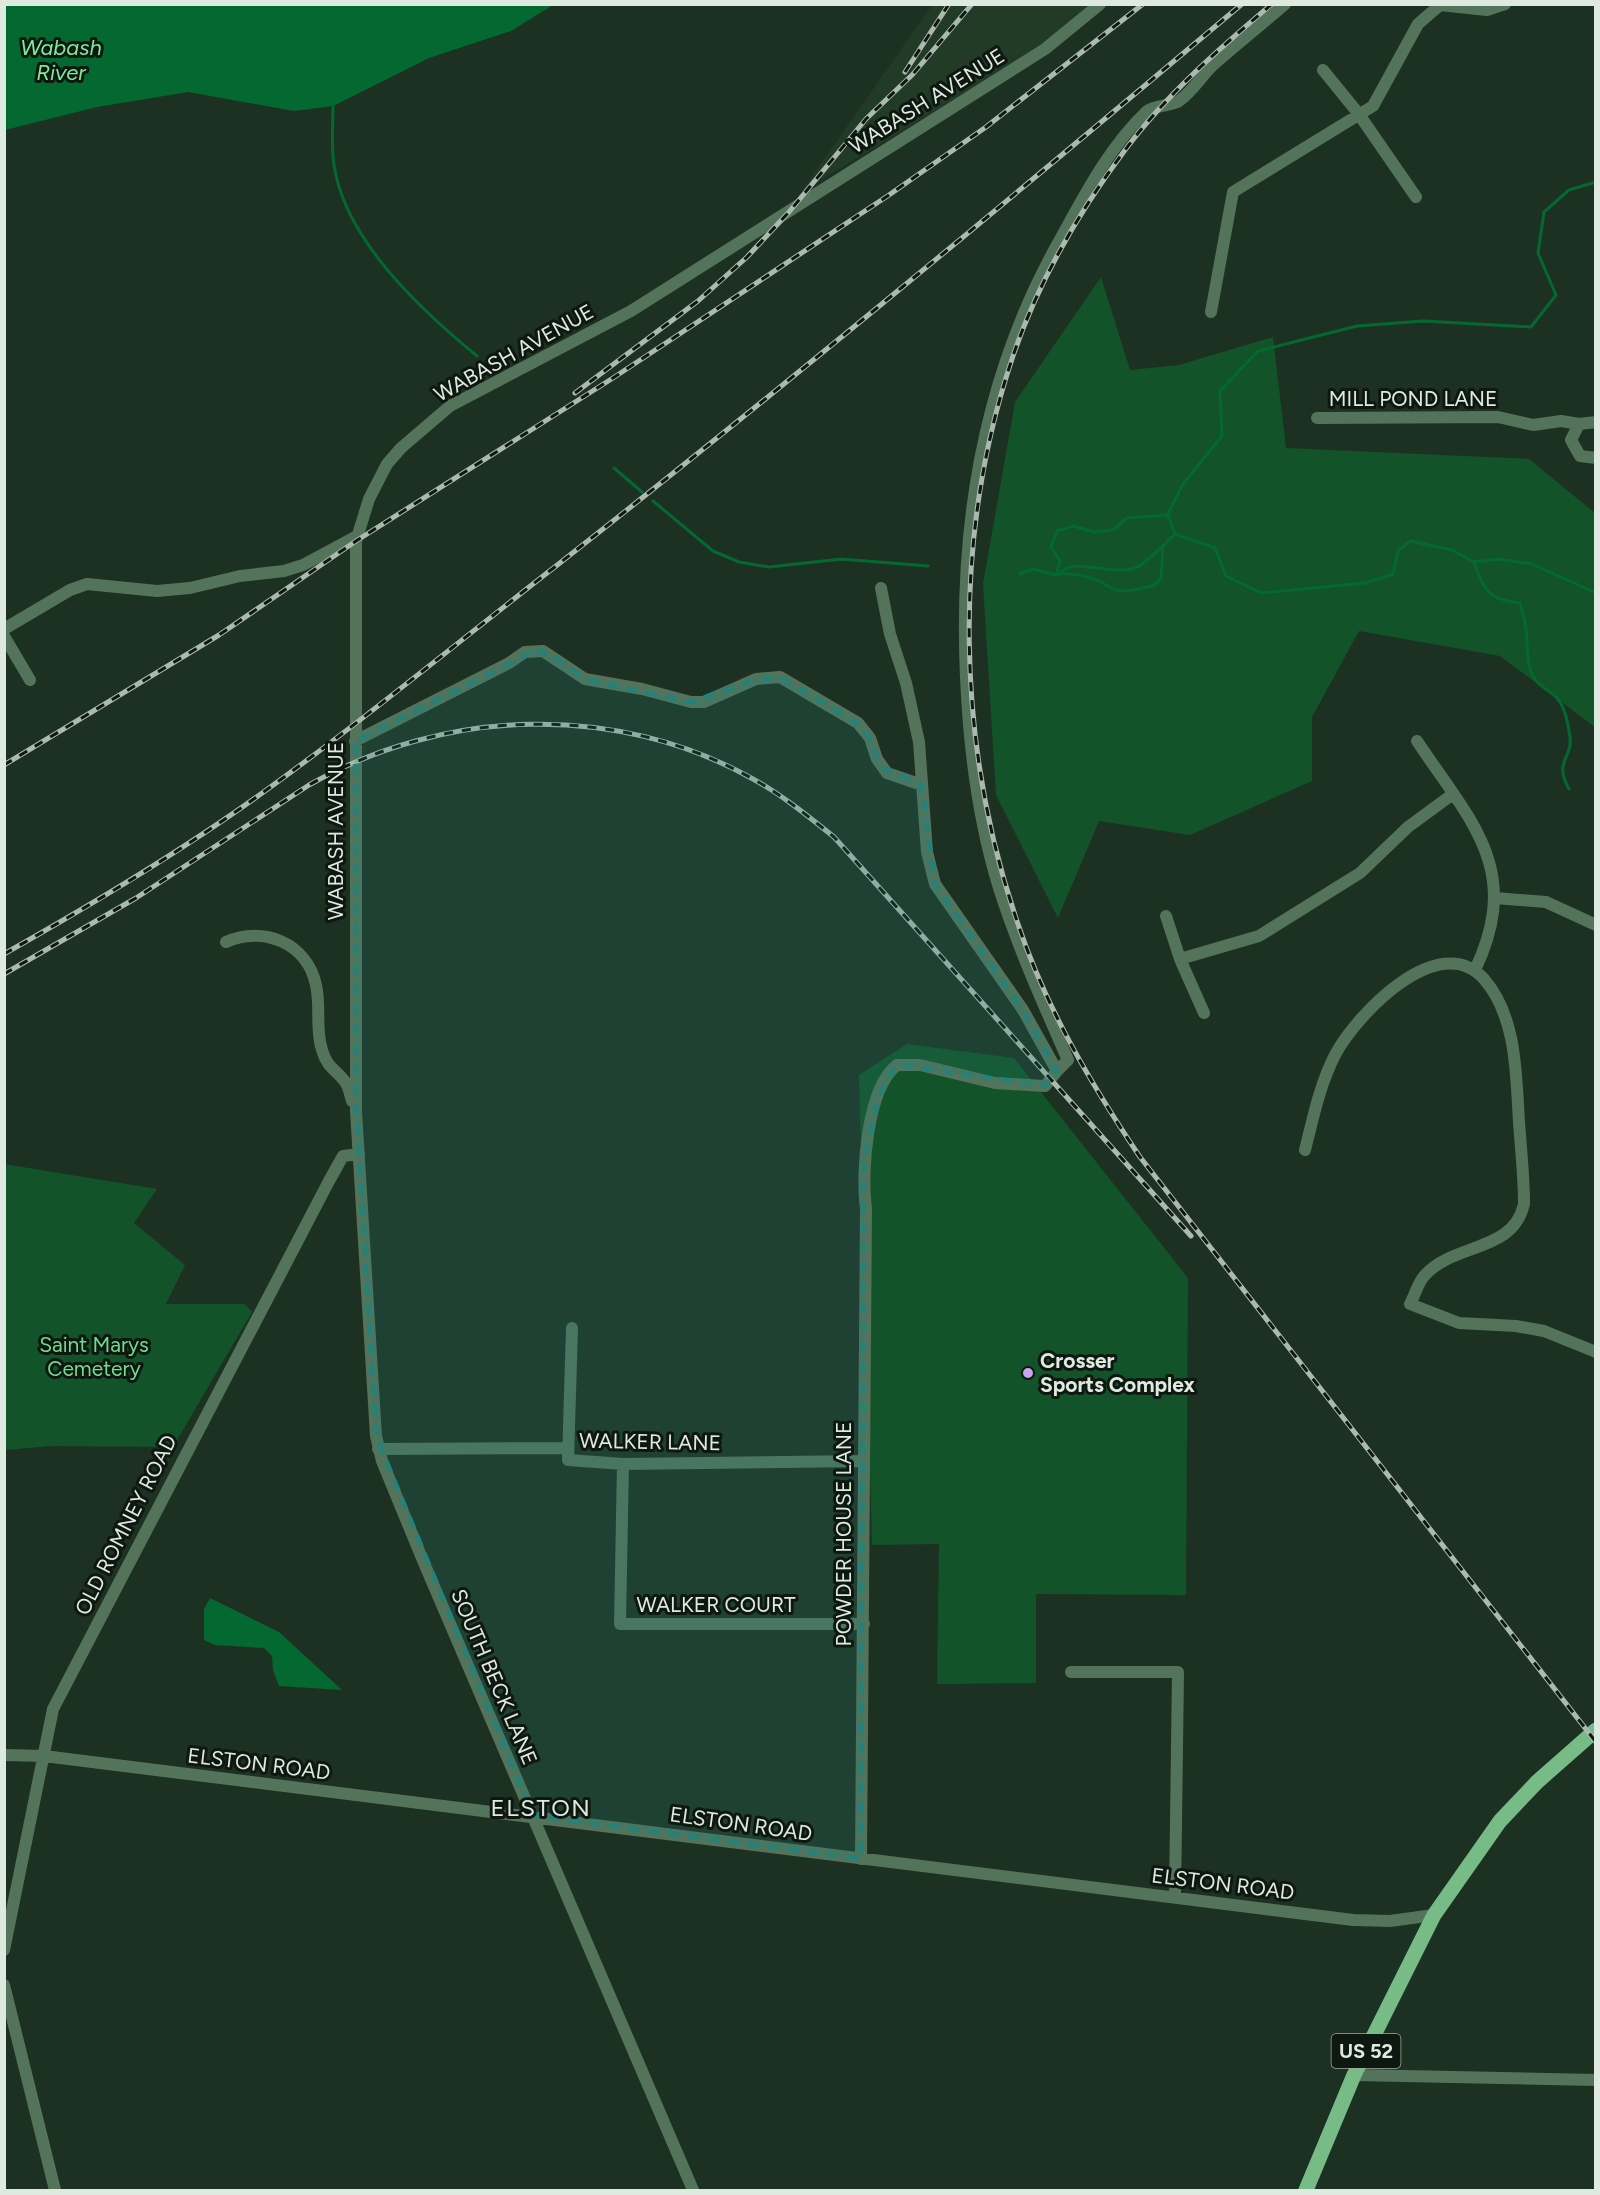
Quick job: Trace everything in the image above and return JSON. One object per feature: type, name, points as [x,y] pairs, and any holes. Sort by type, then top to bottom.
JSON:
[{"type":"main road","name":"US 52","points":[[1306,2190],[1354,2075],[1434,1915],[1500,1821],[1551,1768],[1596,1730]]},
{"type":"street","name":"WABASH AVENUE","points":[[359,1154],[356,1111],[357,536],[369,499],[387,464],[401,448],[450,406],[632,311],[1045,49],[1100,4]]},
{"type":"street","points":[[881,588],[890,634],[915,722],[927,852],[935,884],[1023,1010],[1057,1071],[1068,1060],[1025,963],[999,887],[978,794],[968,721],[964,597],[966,562],[974,487],[985,427],[1004,365],[1043,270],[1077,209],[1118,145],[1149,109],[1178,102],[1210,68],[1285,4]]},
{"type":"street","points":[[1211,312],[1233,192],[1358,113],[1373,106],[1418,24],[1440,5],[1487,10],[1505,4]]},
{"type":"street","points":[[1323,70],[1358,113],[1416,197]]},
{"type":"street","name":"MILL POND LANE","points":[[1317,418],[1497,417],[1533,425],[1561,421],[1579,424],[1596,422]]},
{"type":"street","points":[[1579,424],[1572,434],[1572,446],[1580,456],[1596,458]]},
{"type":"street","points":[[4,630],[70,590],[87,584],[157,591],[284,571],[303,565],[357,536]]},
{"type":"street","points":[[4,636],[30,680]]},
{"type":"street","points":[[356,741],[509,663],[525,652],[536,650],[552,655],[585,679],[642,689],[691,702],[704,702],[756,679],[780,677],[858,723],[870,738],[877,759],[887,773],[922,785]]},
{"type":"street","points":[[1417,741],[1468,815],[1489,854],[1495,897],[1492,923],[1474,970]]},
{"type":"street","points":[[1180,959],[1259,936],[1360,873],[1408,827],[1453,794]]},
{"type":"street","points":[[1495,897],[1546,902],[1596,925]]},
{"type":"street","points":[[1166,916],[1180,959],[1204,1013]]},
{"type":"street","points":[[226,942],[253,934],[273,936],[289,945],[305,961],[316,984],[317,1025],[321,1049],[328,1066],[346,1083],[356,1111]]},
{"type":"street","points":[[1305,1150],[1329,1069],[1343,1041],[1354,1028],[1404,980],[1423,968],[1454,963],[1474,970],[1493,993],[1513,1047],[1524,1204],[1515,1227],[1505,1236],[1450,1256],[1430,1269],[1422,1277],[1410,1304],[1459,1323],[1516,1326],[1544,1331],[1595,1350]]},
{"type":"street","name":"POWDER HOUSE LANE","points":[[861,1859],[866,1208],[863,1189],[867,1137],[885,1079],[897,1065],[907,1063],[966,1078],[1044,1086],[1057,1071]]},
{"type":"street","name":"SOUTH BECK LANE","points":[[359,1154],[378,1449],[693,2190]]},
{"type":"street","name":"OLD ROMNEY ROAD","points":[[4,1950],[53,1709],[343,1156],[359,1154]]},
{"type":"street","name":"WALKER LANE","points":[[572,1328],[568,1460],[623,1464],[864,1461]]},
{"type":"street","points":[[378,1449],[568,1448]]},
{"type":"street","name":"WALKER COURT","points":[[623,1464],[620,1624],[864,1624]]},
{"type":"street","points":[[1071,1672],[1178,1672],[1175,1897]]},
{"type":"street","name":"ELSTON ROAD","points":[[4,1755],[44,1756],[1353,1920],[1390,1921],[1434,1915]]},
{"type":"street","points":[[4,1985],[55,2190]]},
{"type":"street","points":[[1354,2075],[1596,2079]]},
{"type":"highlighted area","points":[[536,650],[552,655],[585,679],[691,702],[756,679],[780,677],[858,723],[870,738],[881,767],[922,785],[935,884],[1023,1010],[1057,1071],[1045,1086],[897,1065],[879,1095],[864,1164],[861,1859],[533,1816],[376,1436],[356,1111],[355,741]]},
{"type":"shaded area","points":[[932,5],[1090,5],[1028,55],[801,192]]},
{"type":"green space","points":[[1101,277],[1130,370],[1179,365],[1273,337],[1286,448],[1529,459],[1595,513],[1595,727],[1500,656],[1359,631],[1312,717],[1312,781],[1190,835],[1099,821],[1058,918],[996,795],[983,584],[1015,402]]},
{"type":"green space","name":"Crosser Sports Complex","points":[[907,1044],[1014,1058],[1188,1278],[1186,1595],[1036,1594],[1036,1683],[937,1684],[939,1544],[872,1545],[859,1075]]},
{"type":"green space","name":"Saint Marys Cemetery","points":[[4,1164],[157,1189],[134,1223],[185,1265],[166,1304],[245,1304],[252,1312],[173,1447],[52,1446],[5,1450]]},
{"type":"water","name":"Wabash River","points":[[5,4],[553,5],[511,31],[429,58],[333,106],[294,111],[188,92],[97,107],[5,130]]},
{"type":"water","points":[[210,1598],[279,1632],[342,1690],[279,1686],[273,1670],[272,1656],[264,1648],[215,1645],[204,1640],[204,1609]]},
{"type":"waterway","points":[[333,106],[334,165],[341,193],[353,220],[369,246],[410,295],[477,356]]},
{"type":"waterway","points":[[1168,514],[1183,484],[1222,436],[1220,391],[1258,351],[1357,326],[1424,321],[1531,327],[1556,295],[1538,253],[1544,212],[1569,190],[1596,182]]},
{"type":"waterway","points":[[614,468],[642,492]]},
{"type":"waterway","points":[[653,501],[713,551],[739,562],[769,567],[841,559],[928,566]]},
{"type":"waterway","points":[[1020,574],[1033,569],[1056,575],[1060,561],[1051,547],[1057,531],[1073,526],[1094,532],[1114,530],[1126,518],[1168,515],[1175,534],[1215,548],[1226,576],[1261,593],[1365,583],[1393,574],[1398,551],[1410,541],[1452,550],[1474,562],[1498,559],[1532,564],[1596,593]]},
{"type":"waterway","points":[[1057,574],[1073,574],[1090,578],[1120,591],[1153,586],[1161,579],[1163,546],[1175,534]]},
{"type":"waterway","points":[[1060,574],[1074,566],[1127,570],[1137,567],[1163,546]]},
{"type":"waterway","points":[[1474,562],[1489,592],[1501,599],[1520,603],[1531,672],[1539,684],[1557,698],[1566,717],[1570,744],[1563,772],[1569,789]]},
{"type":"railway","points":[[905,72],[949,4]]},
{"type":"railway","points":[[575,393],[698,301],[747,257],[789,212],[866,119],[913,74],[972,4]]},
{"type":"railway","points":[[4,765],[219,635],[356,541],[613,378],[889,195],[986,127],[1143,4]]},
{"type":"railway","points":[[4,954],[165,859],[258,796],[371,711],[815,358],[1242,4]]},
{"type":"railway","points":[[1272,4],[1213,55],[1176,91],[1125,150],[1091,199],[1060,250],[1022,331],[992,428],[979,498],[971,569],[969,642],[973,714],[982,785],[997,855],[1029,955],[1071,1045],[1122,1129],[1140,1157],[1596,1742]]},
{"type":"railway","points":[[4,974],[136,898],[309,785],[362,759],[416,741],[473,729],[531,724],[588,727],[645,737],[700,754],[753,779],[785,799],[834,837],[1191,1236]]},
{"type":"place","name":"Crosser Sports Complex","points":[[1028,1373]]},
{"type":"district","name":"ELSTON","points":[[541,1808]]}]
